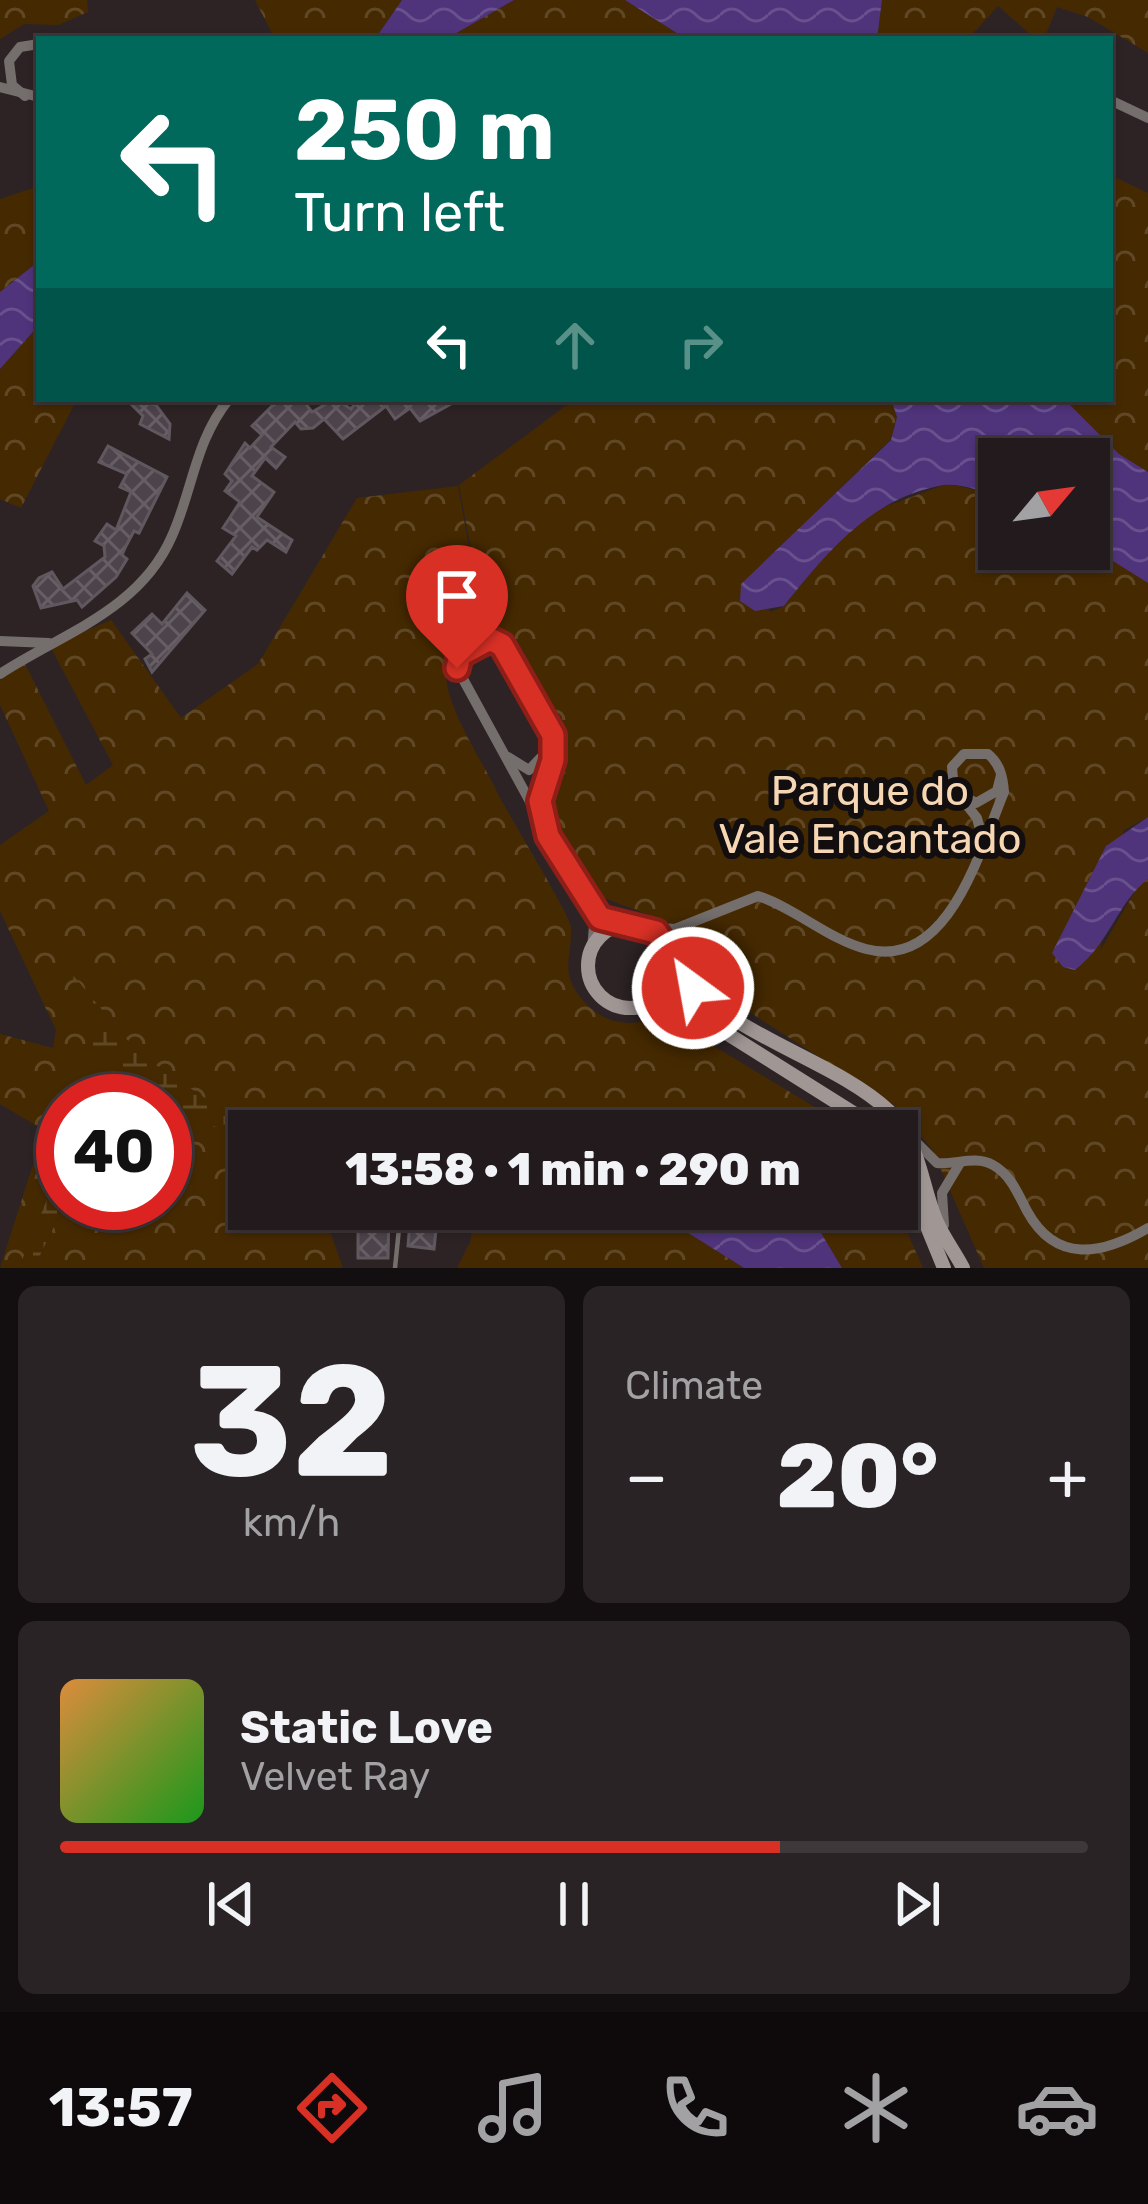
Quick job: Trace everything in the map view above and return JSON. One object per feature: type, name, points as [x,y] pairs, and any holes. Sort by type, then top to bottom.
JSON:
[{"type":"street","points":[[0,68],[13,53],[36,45]]},
{"type":"street","points":[[13,53],[8,77],[25,96]]},
{"type":"street","points":[[0,87],[36,97]]},
{"type":"street","points":[[1113,101],[1148,118]]},
{"type":"street","points":[[0,674],[123,602],[142,584],[171,539],[197,450],[227,402]]},
{"type":"street","points":[[548,836],[540,801],[553,742],[508,653],[496,641],[484,640],[460,655],[457,668],[548,836],[586,904],[594,926],[589,970],[604,998],[636,1007],[656,999],[669,982],[679,935],[691,924]]},
{"type":"street","points":[[0,641],[52,642]]},
{"type":"street","points":[[502,750],[530,770],[542,763],[553,742]]},
{"type":"street","points":[[586,904],[600,918],[647,927],[691,924],[758,896],[866,949],[905,949],[929,938],[947,917],[1004,792],[1001,775],[988,754],[964,754],[950,775],[977,818],[982,838]]},
{"type":"street","points":[[960,797],[976,802],[992,797],[1001,775]]},
{"type":"street","points":[[592,949],[609,929],[626,924]]},
{"type":"street","points":[[647,927],[663,939],[686,981],[718,1007],[863,1092],[885,1110]]},
{"type":"street","points":[[656,999],[680,1004],[849,1110]]},
{"type":"street","points":[[918,1144],[932,1160],[987,1162],[1005,1174],[1036,1226],[1066,1248],[1102,1250],[1148,1228]]},
{"type":"street","points":[[951,1245],[942,1193],[960,1163]]},
{"type":"street","points":[[918,1168],[963,1268]]},
{"type":"street","points":[[918,1204],[944,1268]]},
{"type":"lane","points":[[395,1268],[399,1230]]},
{"type":"green space","points":[[0,0],[87,0],[88,12],[58,25],[24,24],[0,39]]},
{"type":"green space","points":[[255,0],[402,0],[377,36],[273,36]]},
{"type":"green space","points":[[514,0],[625,0],[681,36],[451,36]]},
{"type":"green space","points":[[882,0],[1148,0],[1148,53],[1088,17],[1057,7],[1045,36],[1033,36],[998,6],[971,36],[877,36]]},
{"type":"green space","points":[[1113,176],[1148,193],[1148,472],[1119,454],[1110,438],[1103,438],[1067,402],[1113,402]]},
{"type":"green space","points":[[36,187],[36,263],[0,292],[0,199]]},
{"type":"green space","points":[[36,328],[36,402],[75,402],[21,508],[0,499],[0,369]]},
{"type":"green space","name":"Parque do Vale Encantado","points":[[571,402],[892,402],[897,417],[891,439],[742,584],[771,612],[784,606],[826,554],[873,511],[947,484],[978,491],[978,570],[1110,570],[1110,559],[1148,583],[1148,817],[1124,830],[1100,951],[1137,888],[1148,879],[1148,1268],[984,1268],[932,1149],[918,1133],[918,1110],[898,1110],[698,979],[686,944],[670,923],[604,898],[564,843],[551,806],[564,761],[562,726],[518,652],[485,626],[459,485]]},
{"type":"green space","points":[[458,486],[483,626],[450,646],[446,680],[468,739],[568,919],[574,988],[598,1014],[618,1022],[639,1022],[661,1014],[819,1110],[475,1107],[228,1110],[228,1114],[192,1090],[192,1074],[169,1074],[138,1053],[71,973],[93,1024],[93,1074],[36,1074],[36,1125],[0,1104],[0,1034],[53,1048],[56,1030],[0,911],[0,845],[49,811],[0,705],[0,679],[25,664],[86,785],[113,765],[50,646],[111,620],[181,718],[258,664],[357,498]]},
{"type":"green space","points":[[67,968],[138,1053],[169,1074],[93,1074],[93,1024]]},
{"type":"green space","points":[[192,1089],[228,1114],[228,1124],[192,1132]]},
{"type":"green space","points":[[228,1123],[228,1230],[329,1230],[343,1268],[34,1268],[52,1230],[192,1230],[192,1132]]},
{"type":"green space","points":[[36,1155],[36,1226],[19,1268],[0,1268]]},
{"type":"green space","points":[[36,1226],[36,1230],[52,1230],[34,1268],[19,1268]]},
{"type":"green space","points":[[471,1230],[683,1230],[744,1268],[457,1268]]},
{"type":"green space","points":[[819,1230],[906,1230],[923,1268],[842,1268]]},
{"type":"water","points":[[402,0],[514,0],[451,36],[377,36]]},
{"type":"water","points":[[625,0],[882,0],[877,36],[681,36]]},
{"type":"water","points":[[36,263],[36,328],[0,369],[0,292]]},
{"type":"water","points":[[892,402],[1067,402],[1103,438],[978,438],[978,490],[944,485],[895,501],[853,530],[784,606],[755,611],[740,601],[741,584],[891,440],[897,417]]},
{"type":"water","points":[[1110,445],[1148,472],[1148,583],[1110,559]]},
{"type":"water","points":[[1148,817],[1148,879],[1087,959],[1075,970],[1063,967],[1052,953],[1106,846]]},
{"type":"water","points":[[683,1230],[819,1230],[842,1268],[744,1268]]},
{"type":"building","points":[[129,402],[156,405],[170,424],[169,439],[140,424],[143,416]]},
{"type":"building","points":[[304,402],[312,412],[330,402],[351,409],[356,402],[455,402],[420,421],[410,408],[395,419],[386,406],[343,439],[324,419],[313,428],[301,429],[295,422],[271,447],[285,457],[276,468],[265,458],[252,476],[274,492],[257,517],[292,540],[286,552],[267,540],[257,550],[252,547],[232,574],[217,561],[236,536],[223,528],[240,502],[225,491],[232,481],[225,474],[245,443],[250,448],[262,435],[252,426],[272,406]]},
{"type":"building","points":[[108,446],[167,477],[139,533],[134,531],[126,546],[122,555],[127,559],[116,577],[82,607],[77,600],[41,608],[33,586],[39,578],[52,572],[63,589],[105,557],[104,546],[95,541],[107,524],[116,530],[131,492],[120,487],[127,474],[99,462]]},
{"type":"building","points":[[187,593],[205,610],[152,672],[145,659],[152,654],[132,633],[152,614],[162,624]]},
{"type":"building","points":[[358,1230],[389,1230],[388,1258],[358,1258]]},
{"type":"building","points":[[409,1230],[436,1230],[434,1249],[408,1246]]},
{"type":"route","points":[[457,668],[460,655],[490,639],[508,653],[553,735],[553,760],[540,801],[548,836],[586,904],[600,918],[656,932],[693,988]]}]
